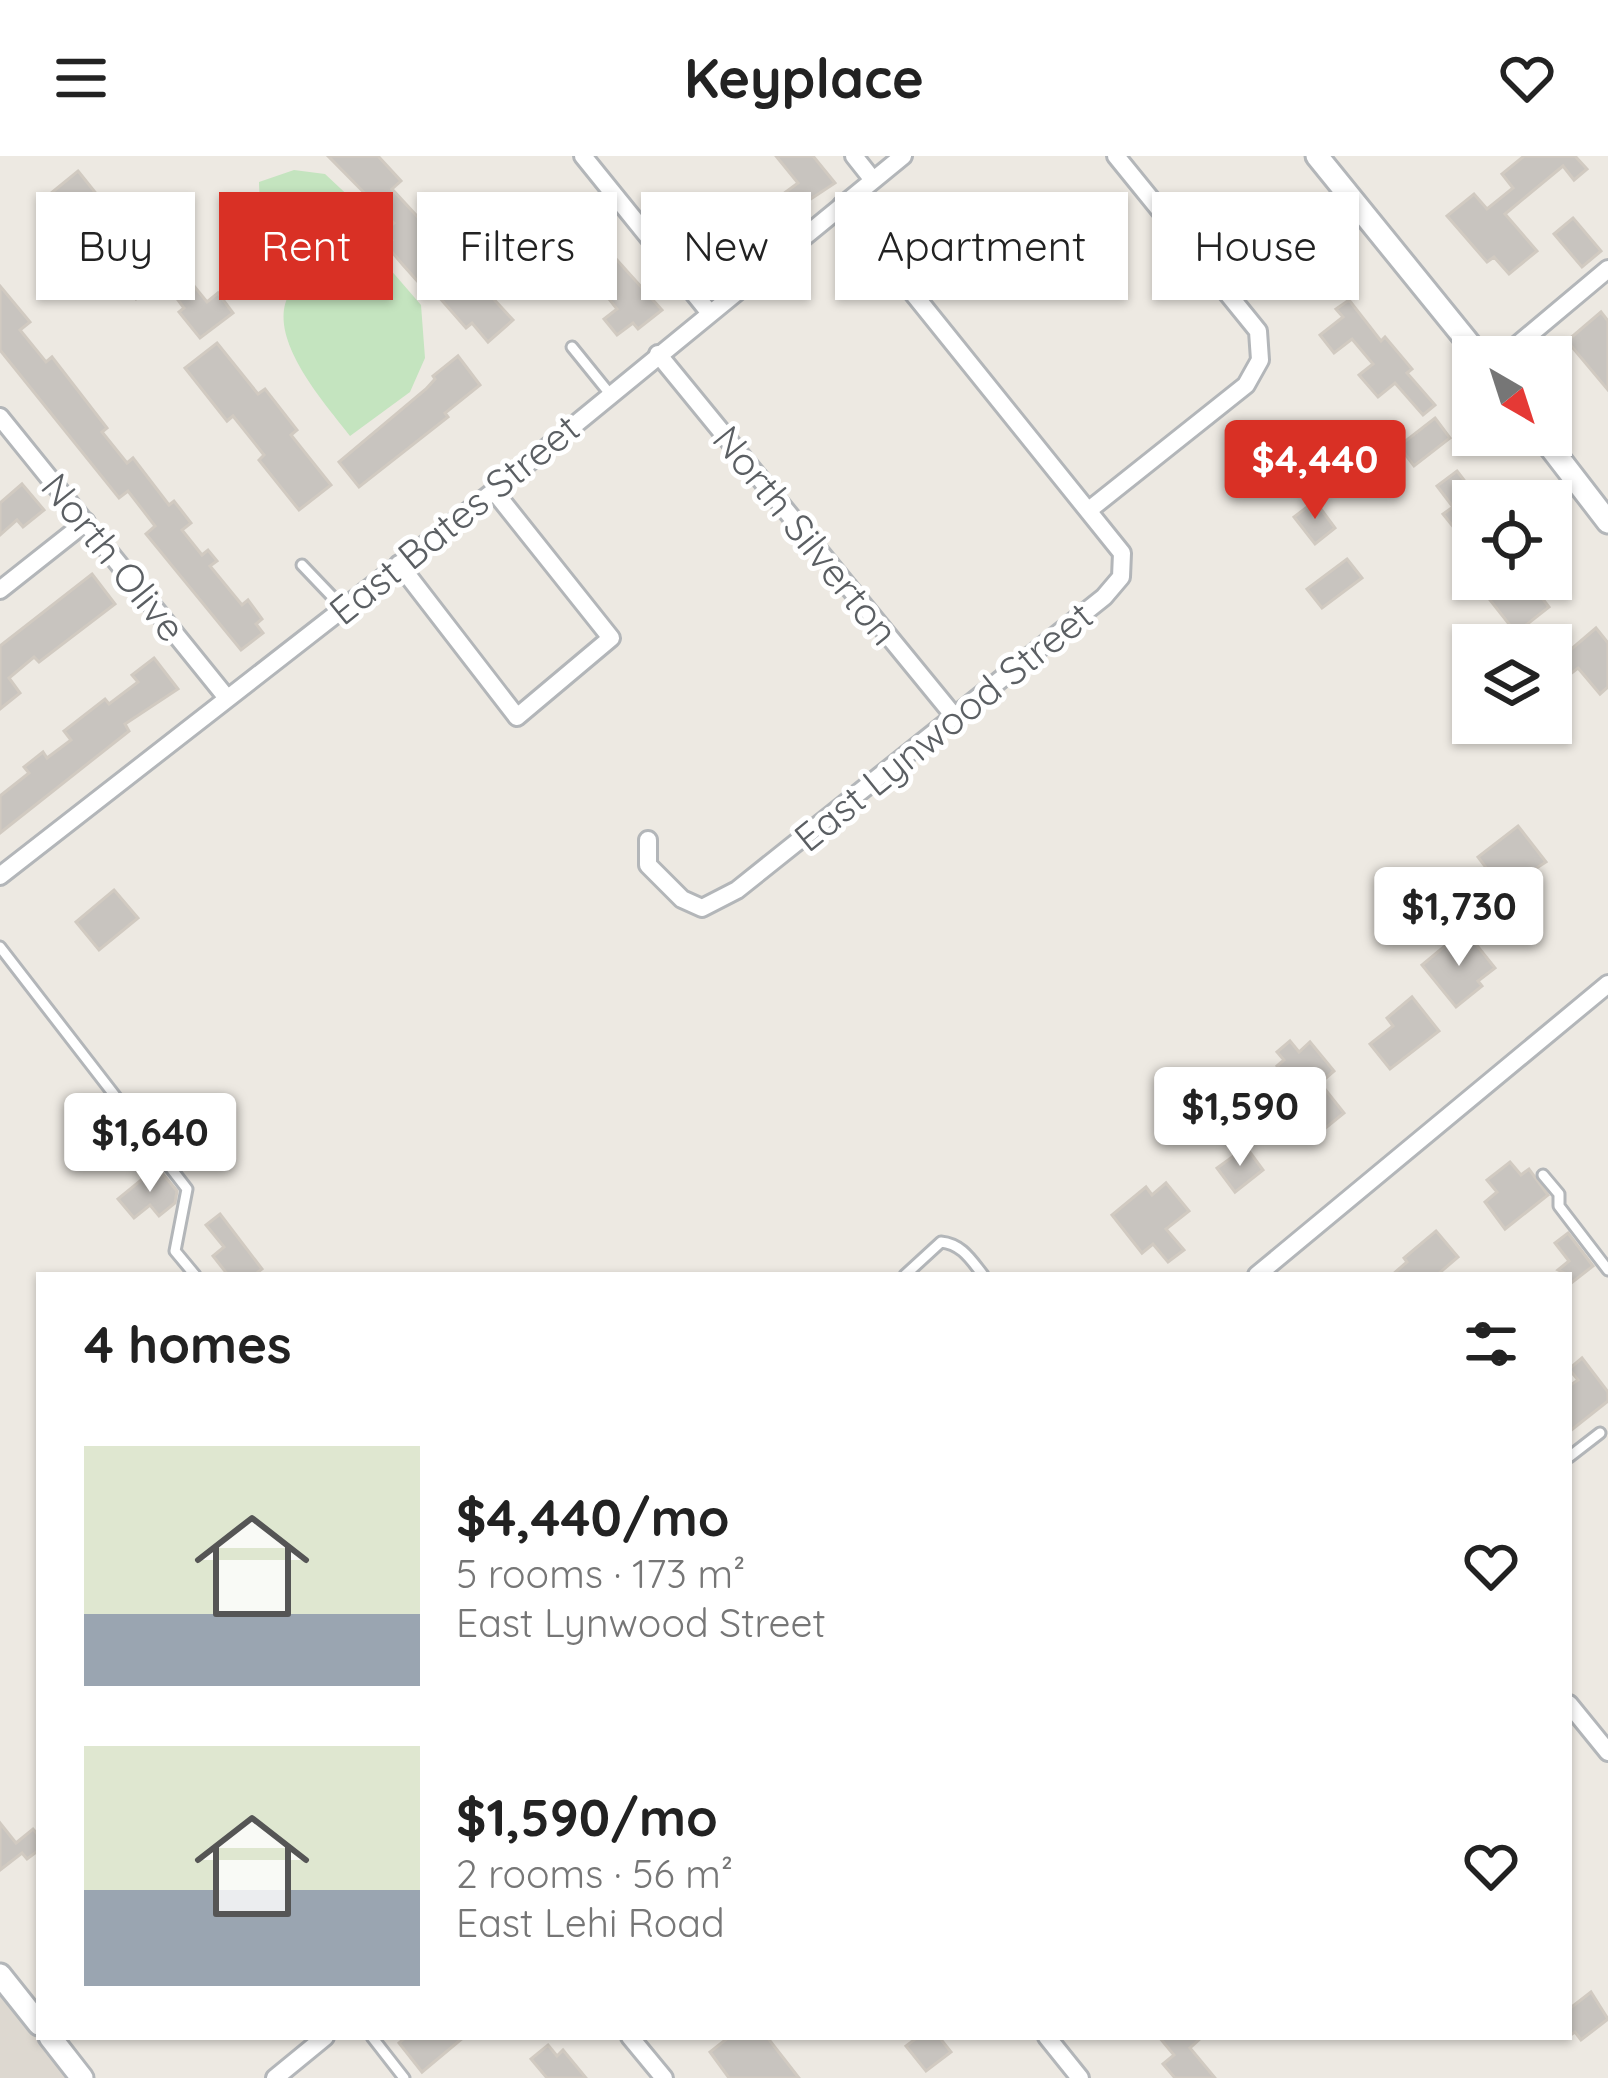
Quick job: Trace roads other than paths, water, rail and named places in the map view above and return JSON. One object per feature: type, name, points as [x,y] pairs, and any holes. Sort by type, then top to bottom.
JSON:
[{"type":"street","points":[[584,156],[709,312]]},
{"type":"street","points":[[854,156],[873,180]]},
{"type":"street","name":"East Bates Street","points":[[858,192],[903,156]]},
{"type":"street","points":[[1089,510],[1246,386],[1260,360],[1258,331],[1116,156]]},
{"type":"street","points":[[1321,157],[1463,336]]},
{"type":"street","name":"East Bates Street","points":[[0,876],[494,491],[835,211]]},
{"type":"street","points":[[1528,336],[1608,269]]},
{"type":"street","name":"East Lynwood Street","points":[[648,841],[648,865],[682,899],[702,908],[737,890],[1121,578],[1122,553],[919,300]]},
{"type":"street","name":"North Silverton","points":[[658,354],[954,716]]},
{"type":"street","name":"North Olive","points":[[0,417],[227,698]]},
{"type":"street","points":[[1557,456],[1608,522]]},
{"type":"street","points":[[399,564],[517,717],[611,638],[494,491]]},
{"type":"street","points":[[0,590],[86,522]]},
{"type":"street","points":[[1261,1272],[1608,984]]},
{"type":"street","points":[[1572,1708],[1608,1752]]},
{"type":"street","points":[[0,1975],[36,2020]]},
{"type":"street","points":[[52,2040],[78,2074]]},
{"type":"street","points":[[274,2078],[321,2040]]},
{"type":"street","points":[[632,2040],[664,2078]]},
{"type":"street","points":[[1050,2040],[1080,2078]]},
{"type":"lane","points":[[572,347],[610,394]]},
{"type":"lane","points":[[302,565],[343,608]]},
{"type":"lane","points":[[0,947],[187,1189],[175,1251],[192,1272]]},
{"type":"lane","points":[[1543,1175],[1559,1194],[1559,1206],[1608,1270]]},
{"type":"lane","points":[[907,1272],[941,1242],[964,1251],[981,1272]]},
{"type":"lane","points":[[1572,1455],[1600,1432]]},
{"type":"lane","points":[[374,2040],[404,2078]]}]
